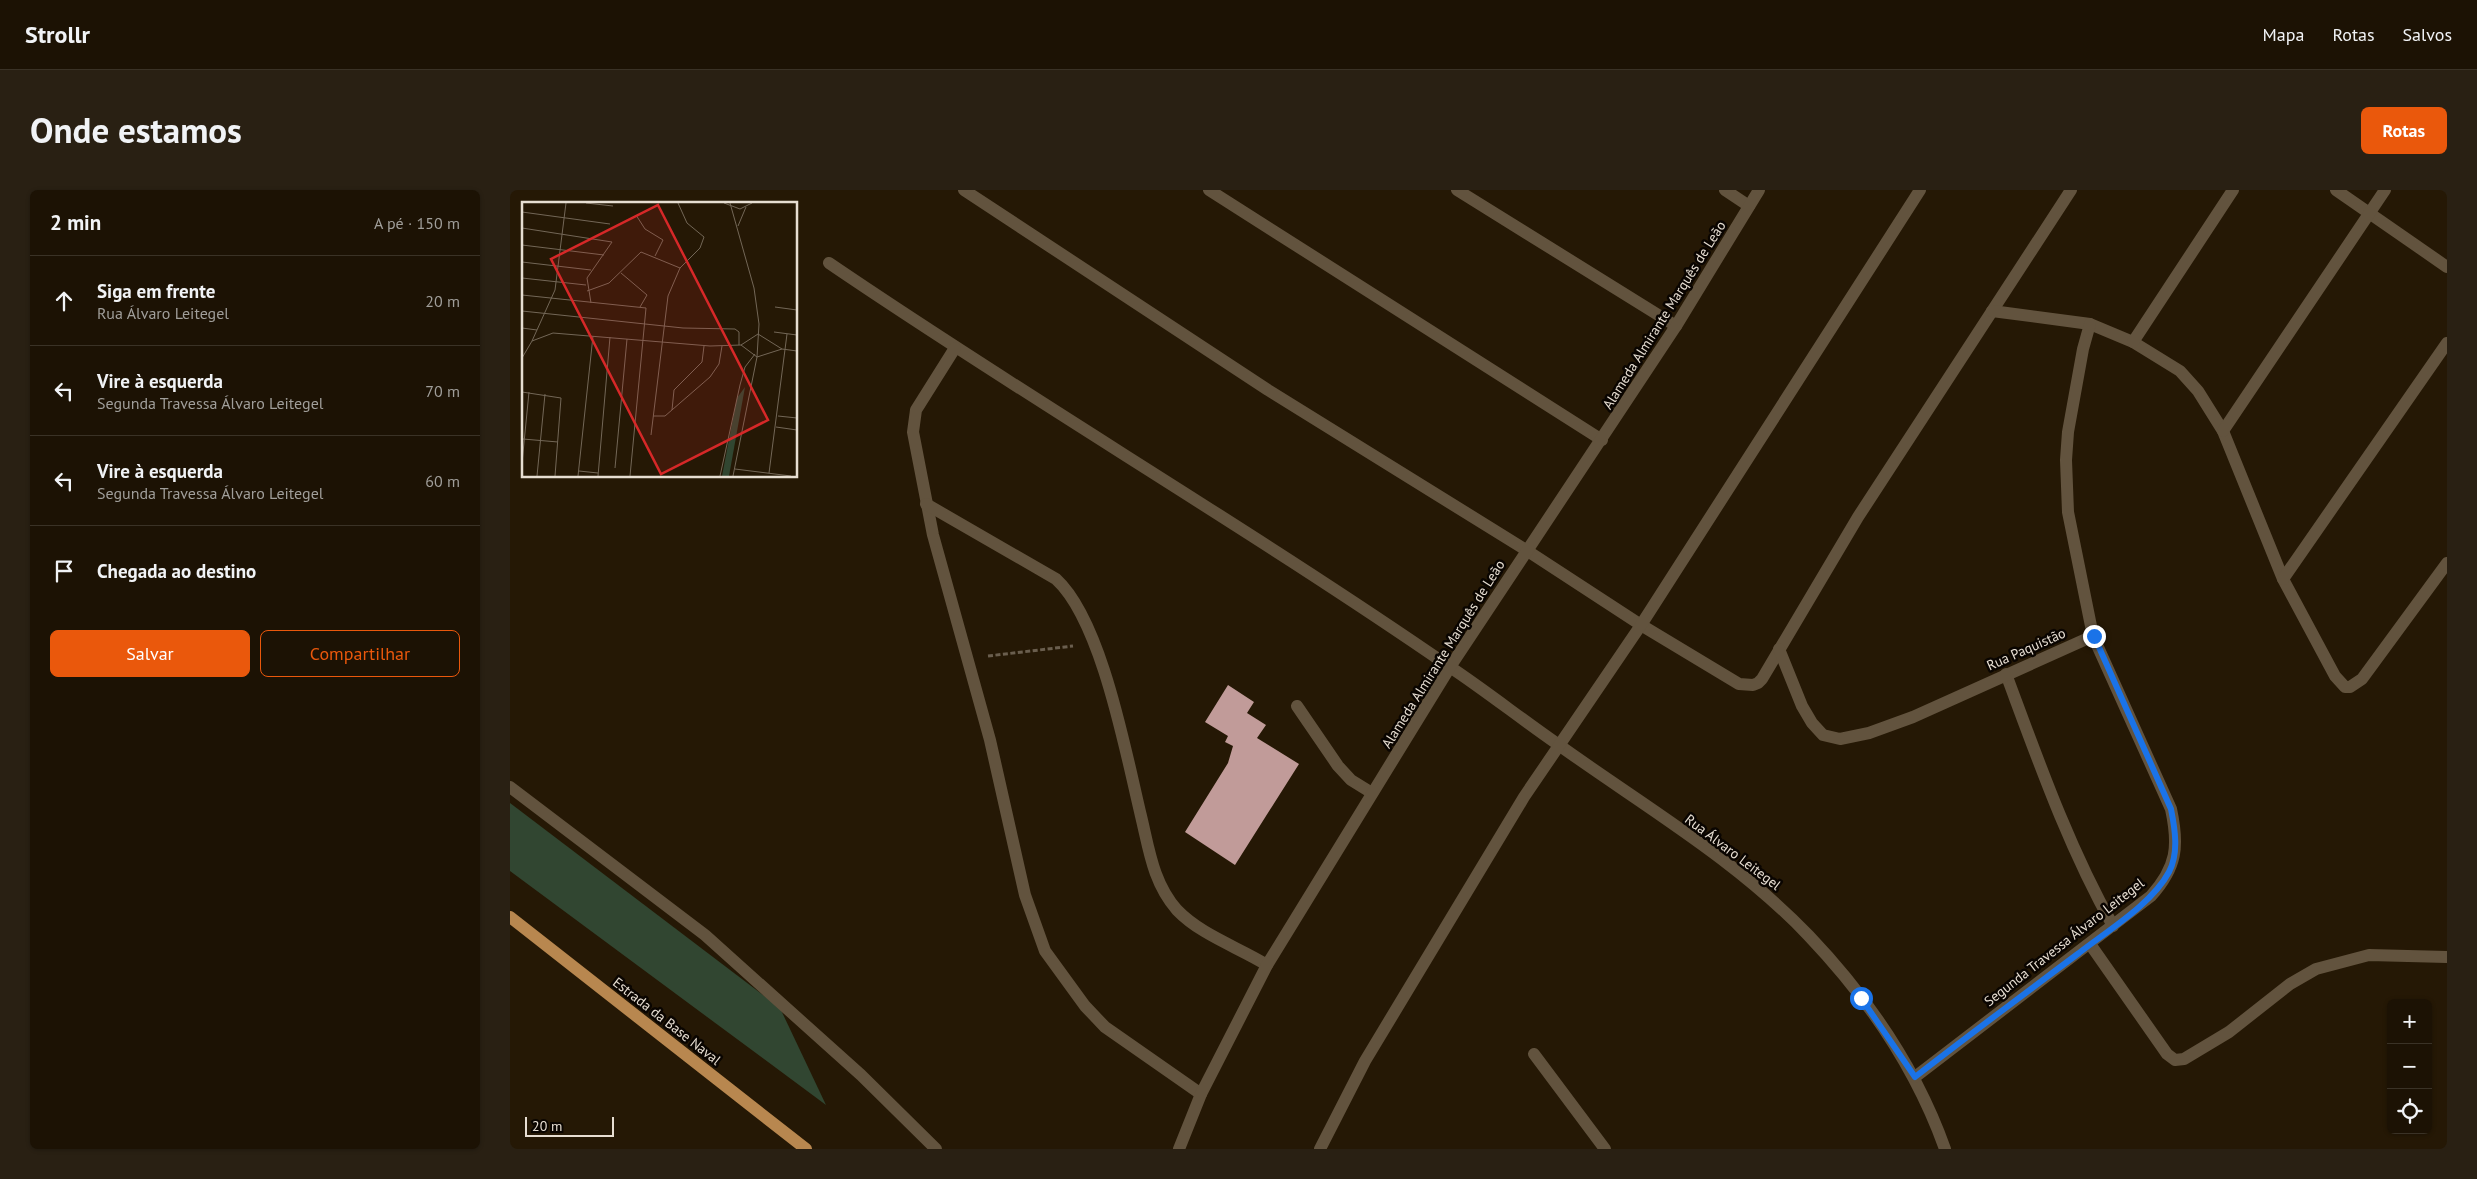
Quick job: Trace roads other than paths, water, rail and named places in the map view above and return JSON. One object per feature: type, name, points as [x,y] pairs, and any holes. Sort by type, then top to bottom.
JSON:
[{"type":"main road","name":"Estrada da Base Naval","points":[[510,917],[806,1149]]},
{"type":"street","points":[[964,190],[1268,390],[1526,550],[1641,625],[1729,679],[1746,685],[1758,683],[1858,517],[2071,190]]},
{"type":"street","points":[[1209,190],[1602,440]]},
{"type":"street","points":[[1456,190],[1676,326]]},
{"type":"street","points":[[1725,190],[1749,206]]},
{"type":"street","name":"Alameda Almirante Marquês de Leão","points":[[1178,1149],[1201,1094],[1267,965],[1450,667],[1676,326],[1759,190]]},
{"type":"street","points":[[1320,1149],[1352,1084],[1424,960],[1558,745],[1641,625],[1920,190]]},
{"type":"street","points":[[2133,342],[2233,190]]},
{"type":"street","points":[[2336,190],[2447,267]]},
{"type":"street","points":[[2223,431],[2384,190]]},
{"type":"street","name":"Rua Álvaro Leitegel","points":[[829,263],[954,348],[1294,563],[1450,667],[1758,886],[1811,938],[1848,983],[1915,1077],[1945,1149]]},
{"type":"street","points":[[1992,311],[2090,324],[2133,342],[2180,371],[2198,391],[2223,431],[2283,579],[2335,676],[2342,685],[2350,687],[2362,679],[2447,563]]},
{"type":"street","points":[[2090,324],[2075,386],[2066,460],[2068,512],[2094,636]]},
{"type":"street","points":[[2283,579],[2447,343]]},
{"type":"street","points":[[954,348],[916,410],[913,421],[915,448],[926,504],[990,740],[1024,895],[1044,951],[1084,1006],[1105,1027],[1201,1094]]},
{"type":"street","points":[[926,504],[1056,579],[1072,596],[1094,644],[1114,704],[1150,858],[1161,888],[1177,910],[1194,924],[1267,965]]},
{"type":"street","name":"Rua Paquistão","points":[[1779,648],[1802,706],[1816,728],[1830,738],[1852,738],[1914,717],[2094,636]]},
{"type":"street","name":"Segunda Travessa Álvaro Leitegel","points":[[1915,1077],[2151,896],[2170,871],[2174,858],[2175,830],[2171,809],[2094,636]]},
{"type":"street","points":[[2006,674],[2052,800],[2098,899],[2113,926]]},
{"type":"street","points":[[1297,706],[1338,766],[1351,780],[1372,794]]},
{"type":"street","points":[[510,787],[705,935],[861,1075],[936,1149]]},
{"type":"street","points":[[2090,944],[2166,1054],[2175,1060],[2184,1059],[2229,1032],[2290,984],[2316,969],[2369,955],[2447,957]]},
{"type":"street","points":[[1534,1054],[1606,1149]]}]
